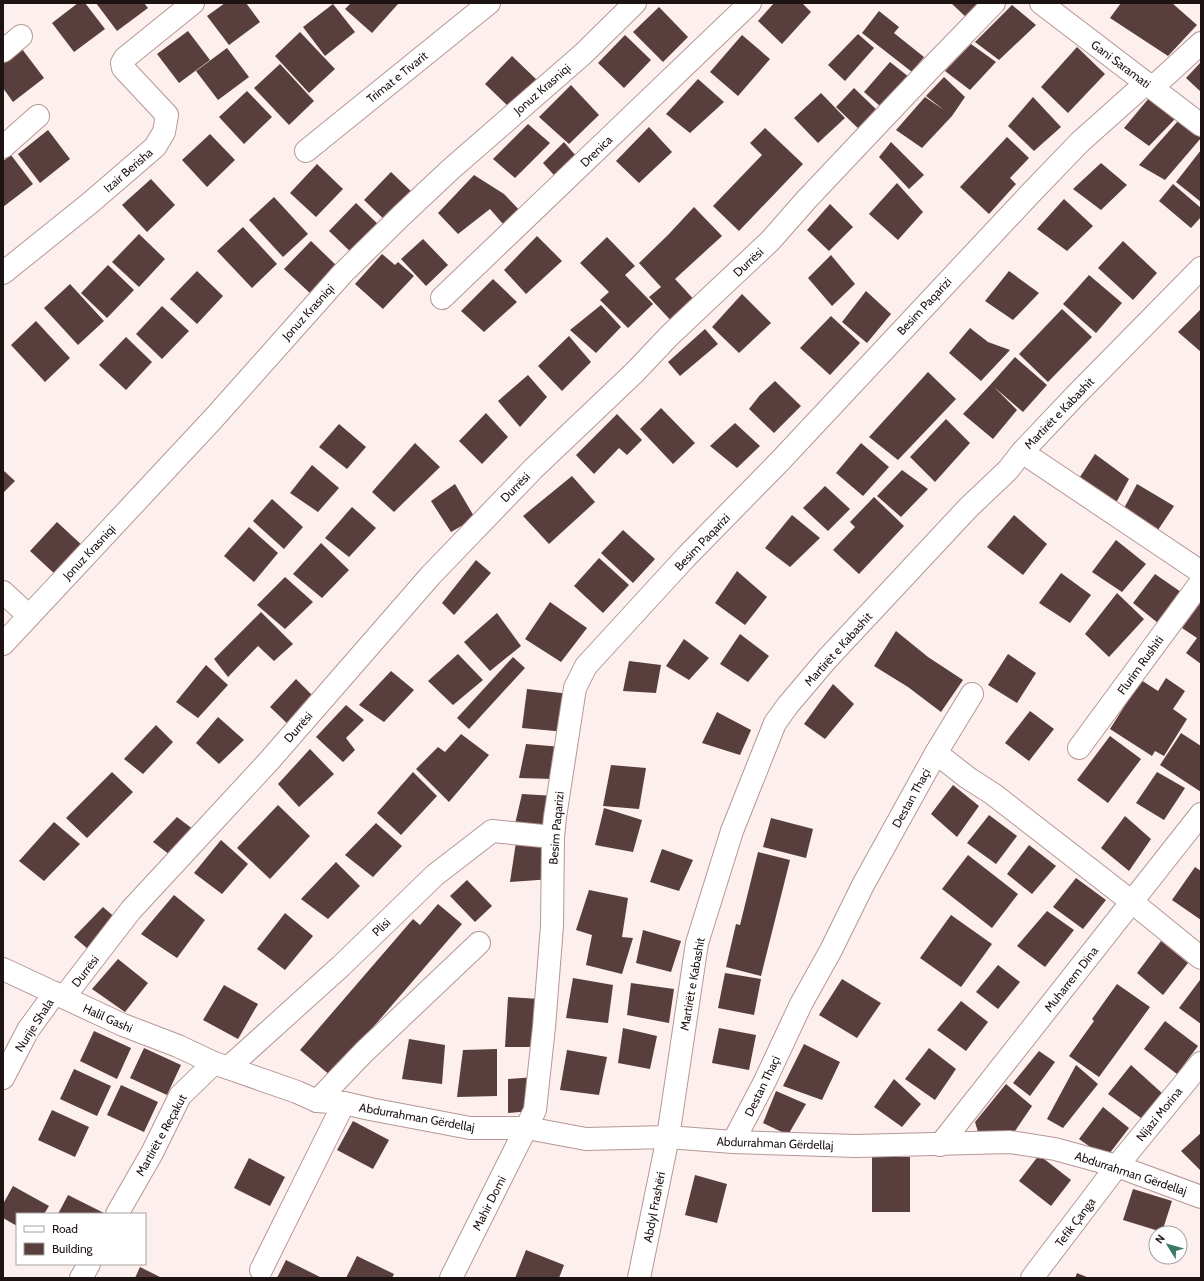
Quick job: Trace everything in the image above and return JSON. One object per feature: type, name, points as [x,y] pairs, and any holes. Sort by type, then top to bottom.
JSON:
[{"type":"street","name":"Izair Berisha","points":[[3,273],[90,203],[155,147],[164,132],[167,115],[122,68],[122,63],[125,58],[193,3]]},
{"type":"street","name":"Trimat e Tivarit","points":[[306,152],[488,3]]},
{"type":"street","name":"Jonuz Krasniqi","points":[[3,644],[213,419],[343,273],[413,205],[583,54],[635,3]]},
{"type":"street","name":"Drenica","points":[[442,298],[750,3]]},
{"type":"street","name":"Durrësi","points":[[60,995],[131,910],[269,761],[436,569],[534,468],[635,372],[669,336],[770,241],[807,199],[916,83],[994,3]]},
{"type":"street","name":"Gani Saramati","points":[[1040,3],[1201,125]]},
{"type":"street","points":[[3,51],[22,36]]},
{"type":"street","name":"Besim Paqarizi","points":[[527,1128],[535,1110],[544,1027],[552,926],[553,837],[555,817],[575,688],[586,666],[686,556],[781,460],[1080,142],[1201,43]]},
{"type":"street","points":[[3,147],[38,116]]},
{"type":"street","name":"Martirët e Kabashit","points":[[668,1137],[697,943],[732,831],[774,723],[827,659],[968,508],[1008,470],[1022,452],[1074,396],[1201,268]]},
{"type":"street","points":[[1022,452],[1201,572]]},
{"type":"street","name":"Flurim Rushiti","points":[[1079,748],[1201,582]]},
{"type":"street","points":[[3,592],[29,616]]},
{"type":"street","points":[[936,753],[972,694]]},
{"type":"street","name":"Destan Thaçi","points":[[733,1142],[863,885],[936,753],[968,778],[993,794],[1132,902],[1201,958]]},
{"type":"street","name":"Muharrem Dina","points":[[940,1145],[1201,814]]},
{"type":"street","name":"Plisi","points":[[221,1065],[341,966],[435,875],[492,831],[553,837]]},
{"type":"street","points":[[317,1100],[364,1052],[479,943]]},
{"type":"street","name":"Halil Gashi","points":[[3,969],[123,1026],[178,1046],[221,1065]]},
{"type":"street","name":"Nurije Shala","points":[[3,1078],[28,1030],[60,995]]},
{"type":"street","name":"Nijazi Morina","points":[[1117,1166],[1201,1063]]},
{"type":"street","name":"Abdurrahman Gërdellaj","points":[[221,1065],[317,1100],[344,1103],[370,1110],[470,1128],[527,1128],[586,1138],[668,1137],[733,1142],[856,1146],[1010,1142],[1054,1149],[1117,1166],[1201,1197]]},
{"type":"street","name":"Martirët e Reçakut","points":[[118,1213],[152,1153],[180,1096],[221,1065]]},
{"type":"street","name":"Abdurrahman Gërdellaj","points":[[261,1270],[344,1103]]},
{"type":"street","name":"Mahir Domi","points":[[451,1278],[527,1128]]},
{"type":"street","name":"Abdyl Frashëri","points":[[639,1278],[668,1137]]},
{"type":"street","name":"Tefik Çanga","points":[[1032,1278],[1117,1166]]},
{"type":"street","points":[[81,1278],[88,1265]]},
{"type":"building","points":[[78,3],[85,3],[105,29],[74,52],[52,23]]},
{"type":"building","points":[[96,3],[144,3],[148,8],[117,31]]},
{"type":"building","points":[[225,3],[246,3],[260,22],[229,45],[207,16]]},
{"type":"building","points":[[351,3],[398,4],[372,33],[345,9]]},
{"type":"building","points":[[774,3],[802,3],[811,12],[782,44],[758,21]]},
{"type":"building","points":[[951,3],[983,3],[968,19]]},
{"type":"building","points":[[1121,3],[1172,3],[1197,25],[1168,56],[1110,18]]},
{"type":"building","points":[[333,4],[355,32],[325,56],[303,27]]},
{"type":"building","points":[[1012,5],[1036,25],[999,60],[975,42]]},
{"type":"building","points":[[659,7],[688,37],[663,62],[633,32]]},
{"type":"building","points":[[879,11],[899,27],[894,33],[924,57],[912,72],[862,33]]},
{"type":"building","points":[[188,31],[210,60],[179,83],[157,54]]},
{"type":"building","points":[[300,32],[335,69],[309,93],[275,56]]},
{"type":"building","points":[[858,34],[874,48],[845,81],[828,65]]},
{"type":"building","points":[[625,35],[651,60],[624,88],[598,63]]},
{"type":"building","points":[[742,35],[770,59],[738,96],[710,72]]},
{"type":"building","points":[[971,44],[996,62],[970,90],[945,71]]},
{"type":"building","points":[[1077,47],[1105,74],[1068,113],[1041,87]]},
{"type":"building","points":[[227,48],[249,77],[218,100],[196,71]]},
{"type":"building","points":[[22,49],[44,78],[13,102],[3,88],[3,64]]},
{"type":"building","points":[[512,56],[538,81],[511,109],[485,84]]},
{"type":"building","points":[[890,62],[914,81],[888,113],[864,92]]},
{"type":"building","points":[[1201,62],[1201,92],[1186,78]]},
{"type":"building","points":[[280,64],[314,101],[289,125],[254,88]]},
{"type":"building","points":[[944,77],[965,97],[952,116],[922,148],[896,130],[925,97],[944,110],[926,96]]},
{"type":"building","points":[[698,79],[724,102],[690,133],[666,114]]},
{"type":"building","points":[[571,85],[599,115],[569,144],[539,117]]},
{"type":"building","points":[[854,88],[880,113],[862,132],[836,107]]},
{"type":"building","points":[[247,91],[272,117],[244,144],[219,117]]},
{"type":"building","points":[[821,93],[845,118],[818,143],[794,118]]},
{"type":"building","points":[[1033,97],[1061,127],[1034,151],[1008,126]]},
{"type":"building","points":[[1149,98],[1175,119],[1149,146],[1124,128]]},
{"type":"building","points":[[1178,121],[1201,138],[1165,180],[1139,165]]},
{"type":"building","points":[[528,124],[550,143],[515,178],[493,159]]},
{"type":"building","points":[[649,127],[672,152],[639,183],[616,161]]},
{"type":"building","points":[[765,128],[803,164],[739,231],[713,206],[762,155],[750,143]]},
{"type":"building","points":[[48,130],[70,159],[40,183],[18,154]]},
{"type":"building","points":[[210,134],[235,160],[207,187],[182,160]]},
{"type":"building","points":[[1007,137],[1029,158],[1010,178],[1016,184],[989,214],[960,187]]},
{"type":"building","points":[[564,142],[582,163],[562,184],[543,163]]},
{"type":"building","points":[[891,142],[924,175],[909,189],[879,157]]},
{"type":"building","points":[[1201,150],[1201,202],[1176,182]]},
{"type":"building","points":[[11,155],[33,184],[3,207],[3,161]]},
{"type":"building","points":[[1101,163],[1127,185],[1101,210],[1073,189]]},
{"type":"building","points":[[317,164],[343,189],[316,217],[290,193]]},
{"type":"building","points":[[391,172],[417,197],[390,225],[364,200]]},
{"type":"building","points":[[474,175],[504,194],[525,216],[509,231],[490,209],[458,234],[438,213]]},
{"type":"building","points":[[151,179],[175,205],[147,232],[122,205]]},
{"type":"building","points":[[897,183],[923,212],[898,240],[869,214]]},
{"type":"building","points":[[1173,184],[1201,208],[1201,217],[1191,228],[1159,201]]},
{"type":"building","points":[[274,197],[308,234],[283,257],[249,220]]},
{"type":"building","points":[[1064,199],[1093,226],[1067,251],[1037,229]]},
{"type":"building","points":[[356,203],[382,228],[355,256],[329,231]]},
{"type":"building","points":[[830,204],[853,227],[829,251],[807,230]]},
{"type":"building","points":[[694,207],[722,236],[675,279],[699,305],[676,326],[649,297],[661,287],[639,263]]},
{"type":"building","points":[[243,227],[277,264],[252,288],[217,251]]},
{"type":"building","points":[[139,234],[165,259],[139,287],[112,262]]},
{"type":"building","points":[[537,236],[562,261],[526,294],[504,270]]},
{"type":"building","points":[[607,237],[635,266],[625,275],[653,304],[628,328],[600,300],[609,292],[580,263]]},
{"type":"building","points":[[423,239],[448,265],[426,286],[401,259]]},
{"type":"building","points":[[311,241],[337,266],[311,294],[284,269]]},
{"type":"building","points":[[1123,241],[1157,273],[1133,300],[1098,268]]},
{"type":"building","points":[[382,254],[395,265],[398,262],[414,276],[383,309],[355,284]]},
{"type":"building","points":[[831,255],[855,284],[832,306],[808,278]]},
{"type":"building","points":[[108,265],[134,290],[107,318],[81,293]]},
{"type":"building","points":[[197,271],[223,296],[197,324],[170,299]]},
{"type":"building","points":[[1009,271],[1039,293],[1013,320],[985,301]]},
{"type":"building","points":[[1089,275],[1122,303],[1096,333],[1063,304]]},
{"type":"building","points":[[493,279],[517,302],[484,332],[461,311]]},
{"type":"building","points":[[70,284],[104,321],[78,345],[44,308]]},
{"type":"building","points":[[866,291],[891,314],[867,343],[842,322]]},
{"type":"building","points":[[742,294],[771,323],[739,353],[712,327]]},
{"type":"building","points":[[601,305],[621,327],[596,353],[570,330]]},
{"type":"building","points":[[162,306],[189,331],[162,359],[136,334]]},
{"type":"building","points":[[1062,309],[1092,337],[1048,382],[1019,354]]},
{"type":"building","points":[[1201,309],[1201,352],[1178,332]]},
{"type":"building","points":[[831,316],[860,343],[830,375],[800,348]]},
{"type":"building","points":[[36,321],[70,358],[45,382],[11,345]]},
{"type":"building","points":[[970,328],[988,342],[1010,350],[981,381],[949,353]]},
{"type":"building","points":[[705,329],[718,344],[680,376],[668,362]]},
{"type":"building","points":[[569,336],[591,362],[562,391],[538,366]]},
{"type":"building","points":[[126,337],[152,362],[126,390],[99,365]]},
{"type":"building","points":[[1015,357],[1047,385],[1023,412],[994,387],[1017,410],[993,439],[963,414]]},
{"type":"building","points":[[928,372],[956,399],[898,460],[869,437]]},
{"type":"building","points":[[528,375],[547,397],[520,427],[498,401]]},
{"type":"building","points":[[775,381],[801,406],[774,433],[749,409],[760,395]]},
{"type":"building","points":[[661,408],[695,443],[673,464],[640,429]]},
{"type":"building","points":[[486,413],[508,437],[482,464],[459,441]]},
{"type":"building","points":[[617,414],[642,440],[627,455],[619,448],[594,474],[576,455]]},
{"type":"building","points":[[946,419],[970,443],[935,482],[910,457]]},
{"type":"building","points":[[735,423],[760,446],[737,468],[710,446]]},
{"type":"building","points":[[339,424],[366,447],[347,469],[319,447]]},
{"type":"building","points":[[415,443],[440,467],[394,512],[372,492]]},
{"type":"building","points":[[861,443],[889,467],[863,496],[836,473]]},
{"type":"building","points":[[1095,454],[1129,479],[1116,503],[1078,480]]},
{"type":"building","points":[[312,465],[339,488],[318,512],[290,493]]},
{"type":"building","points":[[3,470],[15,481],[3,493]]},
{"type":"building","points":[[902,470],[928,489],[901,517],[877,496]]},
{"type":"building","points":[[572,476],[595,502],[549,544],[523,516]]},
{"type":"building","points":[[455,484],[475,518],[451,532],[431,501]]},
{"type":"building","points":[[1137,484],[1174,506],[1156,533],[1122,512]]},
{"type":"building","points":[[825,486],[850,509],[828,531],[803,508]]},
{"type":"building","points":[[874,497],[904,526],[859,574],[833,550],[855,527],[850,522]]},
{"type":"building","points":[[272,499],[303,527],[284,549],[253,521]]},
{"type":"building","points":[[352,507],[376,528],[349,557],[325,538]]},
{"type":"building","points":[[792,515],[820,538],[790,567],[765,548]]},
{"type":"building","points":[[1014,515],[1047,544],[1023,575],[987,547]]},
{"type":"building","points":[[57,522],[84,547],[57,576],[30,551]]},
{"type":"building","points":[[249,527],[278,553],[254,582],[224,556]]},
{"type":"building","points":[[623,530],[655,559],[633,583],[601,553]]},
{"type":"building","points":[[1116,540],[1146,564],[1122,592],[1092,572]]},
{"type":"building","points":[[321,543],[349,570],[322,598],[293,574]]},
{"type":"building","points":[[599,558],[629,585],[603,613],[574,586]]},
{"type":"building","points":[[476,560],[491,573],[454,615],[442,603]]},
{"type":"building","points":[[737,571],[767,597],[745,625],[715,603]]},
{"type":"building","points":[[1061,573],[1091,595],[1070,623],[1039,603]]},
{"type":"building","points":[[1155,574],[1181,592],[1158,623],[1133,603]]},
{"type":"building","points":[[285,577],[313,602],[285,629],[257,605]]},
{"type":"building","points":[[1117,593],[1144,619],[1109,657],[1085,634]]},
{"type":"building","points":[[550,602],[587,628],[561,662],[525,639]]},
{"type":"building","points":[[1201,602],[1201,664],[1186,653],[1197,638],[1182,628]]},
{"type":"building","points":[[261,612],[293,644],[274,661],[258,646],[228,677],[214,659]]},
{"type":"building","points":[[497,613],[521,646],[490,671],[464,642]]},
{"type":"building","points":[[896,631],[928,657],[963,680],[941,712],[908,687],[874,666]]},
{"type":"building","points":[[740,634],[769,656],[748,682],[720,664]]},
{"type":"building","points":[[684,639],[709,658],[689,680],[666,666]]},
{"type":"building","points":[[458,654],[483,680],[453,705],[428,681]]},
{"type":"building","points":[[1008,654],[1036,673],[1017,703],[988,685]]},
{"type":"building","points":[[513,657],[525,668],[469,729],[457,718]]},
{"type":"building","points":[[629,661],[661,665],[656,693],[623,691]]},
{"type":"building","points":[[206,665],[228,685],[198,718],[176,702]]},
{"type":"building","points":[[391,671],[414,690],[384,722],[359,705]]},
{"type":"building","points":[[1166,678],[1185,691],[1173,709],[1187,719],[1164,756],[1155,751],[1152,756],[1110,729],[1141,680],[1158,691]]},
{"type":"building","points":[[296,679],[316,699],[291,727],[270,707]]},
{"type":"building","points":[[833,684],[854,704],[825,739],[804,724]]},
{"type":"building","points":[[527,689],[570,694],[566,732],[522,728]]},
{"type":"building","points":[[346,705],[364,720],[346,738],[355,750],[343,762],[316,737]]},
{"type":"building","points":[[1030,711],[1054,729],[1029,761],[1005,743]]},
{"type":"building","points":[[717,712],[751,730],[740,755],[702,743]]},
{"type":"building","points":[[218,717],[244,740],[219,764],[196,743]]},
{"type":"building","points":[[156,725],[173,742],[143,774],[124,759]]},
{"type":"building","points":[[1181,733],[1201,746],[1201,792],[1160,765]]},
{"type":"building","points":[[461,734],[489,755],[449,802],[416,769],[438,747],[445,752]]},
{"type":"building","points":[[1110,736],[1141,759],[1108,803],[1077,780]]},
{"type":"building","points":[[526,744],[562,747],[555,779],[519,778]]},
{"type":"building","points":[[310,749],[334,774],[299,807],[278,784]]},
{"type":"building","points":[[611,765],[646,768],[639,809],[603,806]]},
{"type":"building","points":[[112,772],[133,792],[87,838],[66,818]]},
{"type":"building","points":[[413,772],[437,796],[401,835],[377,813]]},
{"type":"building","points":[[1157,772],[1185,788],[1164,820],[1136,803]]},
{"type":"building","points":[[953,785],[979,806],[957,837],[931,814]]},
{"type":"building","points":[[522,794],[555,796],[553,829],[515,824]]},
{"type":"building","points":[[278,805],[310,836],[270,879],[237,848]]},
{"type":"building","points":[[604,808],[642,820],[633,852],[595,845]]},
{"type":"building","points":[[989,815],[1017,836],[996,864],[967,843]]},
{"type":"building","points":[[1125,816],[1151,839],[1129,871],[1101,848]]},
{"type":"building","points":[[177,817],[198,833],[174,858],[153,842]]},
{"type":"building","points":[[771,818],[813,829],[806,858],[763,847]]},
{"type":"building","points":[[54,822],[80,844],[44,881],[19,861]]},
{"type":"building","points":[[376,823],[402,846],[373,877],[345,855]]},
{"type":"building","points":[[221,840],[248,864],[222,894],[194,873]]},
{"type":"building","points":[[516,842],[552,845],[552,879],[510,882]]},
{"type":"building","points":[[1029,845],[1056,866],[1032,894],[1007,874]]},
{"type":"building","points":[[662,849],[693,860],[679,891],[650,882]]},
{"type":"building","points":[[758,852],[790,860],[761,976],[726,967],[736,924],[740,925]]},
{"type":"building","points":[[968,855],[1018,894],[992,928],[942,889]]},
{"type":"building","points":[[336,862],[360,886],[328,919],[301,899]]},
{"type":"building","points":[[1195,867],[1201,871],[1201,920],[1172,900]]},
{"type":"building","points":[[1076,878],[1106,900],[1083,929],[1053,907]]},
{"type":"building","points":[[467,880],[492,906],[475,922],[450,896]]},
{"type":"building","points":[[589,890],[628,898],[622,937],[633,938],[622,974],[586,965],[592,935],[576,930]]},
{"type":"building","points":[[174,895],[205,920],[177,958],[141,934]]},
{"type":"building","points":[[438,904],[462,924],[331,1076],[300,1050],[413,919],[420,925]]},
{"type":"building","points":[[103,907],[118,920],[89,950],[74,937]]},
{"type":"building","points":[[1047,911],[1074,930],[1045,967],[1017,946]]},
{"type":"building","points":[[285,913],[313,936],[285,970],[257,949]]},
{"type":"building","points":[[951,915],[992,944],[961,987],[920,958]]},
{"type":"building","points":[[643,930],[681,941],[671,972],[636,963]]},
{"type":"building","points":[[1161,941],[1188,963],[1163,995],[1137,973]]},
{"type":"building","points":[[118,959],[148,983],[125,1012],[92,989]]},
{"type":"building","points":[[998,965],[1020,982],[998,1009],[976,992]]},
{"type":"building","points":[[725,973],[761,979],[754,1015],[718,1008]]},
{"type":"building","points":[[573,978],[613,985],[608,1023],[566,1018]]},
{"type":"building","points":[[842,979],[881,1003],[857,1038],[819,1015]]},
{"type":"building","points":[[1200,980],[1201,981],[1201,1024],[1179,1008]]},
{"type":"building","points":[[631,983],[674,989],[669,1023],[627,1015]]},
{"type":"building","points":[[1117,984],[1150,1007],[1099,1077],[1069,1056],[1094,1021],[1092,1019]]},
{"type":"building","points":[[224,985],[258,1004],[238,1039],[203,1020]]},
{"type":"building","points":[[508,997],[540,999],[539,1047],[505,1047]]},
{"type":"building","points":[[961,1001],[988,1022],[966,1051],[937,1030]]},
{"type":"building","points":[[1165,1021],[1198,1046],[1177,1074],[1144,1049]]},
{"type":"building","points":[[623,1028],[657,1036],[650,1069],[618,1063]]},
{"type":"building","points":[[719,1028],[756,1035],[749,1070],[712,1063]]},
{"type":"building","points":[[94,1031],[131,1048],[117,1079],[80,1061]]},
{"type":"building","points":[[409,1039],[445,1045],[442,1084],[402,1079]]},
{"type":"building","points":[[804,1044],[840,1062],[822,1100],[783,1086]]},
{"type":"building","points":[[144,1048],[181,1065],[167,1095],[130,1078]]},
{"type":"building","points":[[929,1048],[956,1069],[935,1100],[905,1079]]},
{"type":"building","points":[[497,1049],[497,1096],[457,1097],[463,1050]]},
{"type":"building","points":[[567,1050],[607,1057],[599,1095],[560,1090]]},
{"type":"building","points":[[1039,1051],[1055,1062],[1030,1096],[1013,1083]]},
{"type":"building","points":[[1076,1065],[1098,1084],[1063,1128],[1047,1119]]},
{"type":"building","points":[[1131,1065],[1163,1094],[1141,1118],[1108,1094]]},
{"type":"building","points":[[74,1069],[111,1086],[97,1116],[60,1099]]},
{"type":"building","points":[[536,1077],[532,1111],[508,1113],[508,1079]]},
{"type":"building","points":[[894,1079],[921,1104],[902,1127],[874,1107]]},
{"type":"building","points":[[1006,1084],[1032,1106],[1013,1134],[978,1132],[975,1122]]},
{"type":"building","points":[[121,1085],[158,1102],[144,1132],[107,1115]]},
{"type":"building","points":[[776,1091],[806,1104],[788,1135],[763,1123]]},
{"type":"building","points":[[1103,1107],[1129,1128],[1106,1158],[1079,1139]]},
{"type":"building","points":[[52,1110],[89,1127],[75,1157],[38,1140]]},
{"type":"building","points":[[353,1121],[389,1140],[373,1169],[337,1150]]},
{"type":"building","points":[[1201,1133],[1201,1171],[1181,1151]]},
{"type":"building","points":[[1039,1155],[1071,1180],[1051,1206],[1019,1181]]},
{"type":"building","points":[[872,1157],[910,1157],[910,1212],[872,1212]]},
{"type":"building","points":[[249,1158],[285,1177],[270,1206],[234,1188]]},
{"type":"building","points":[[695,1175],[727,1184],[717,1223],[685,1215]]},
{"type":"building","points":[[13,1186],[49,1206],[45,1213],[16,1213],[16,1225],[3,1218],[3,1204]]},
{"type":"building","points":[[1133,1189],[1172,1201],[1164,1225],[1148,1225],[1148,1228],[1123,1220]]},
{"type":"building","points":[[68,1195],[104,1213],[59,1213]]},
{"type":"building","points":[[526,1250],[564,1265],[559,1278],[515,1278]]},
{"type":"building","points":[[357,1256],[394,1274],[392,1278],[346,1278]]},
{"type":"building","points":[[286,1260],[322,1278],[277,1278]]},
{"type":"building","points":[[140,1267],[162,1278],[135,1278]]},
{"type":"building","points":[[1077,1273],[1089,1278],[1075,1278]]}]
